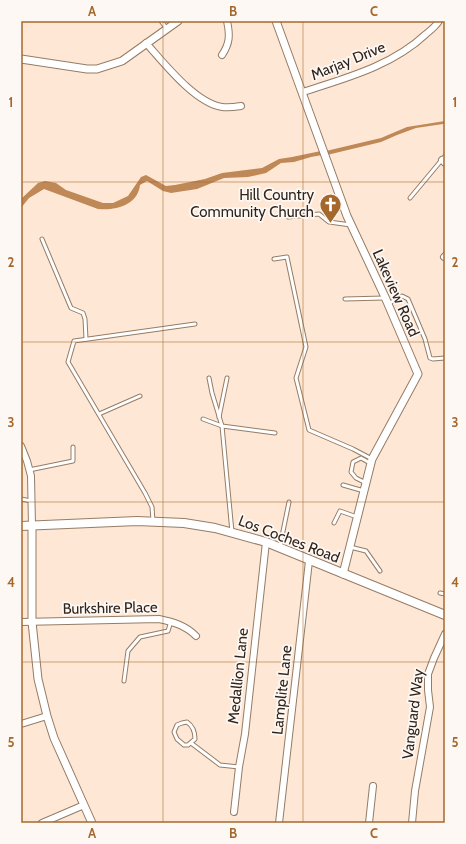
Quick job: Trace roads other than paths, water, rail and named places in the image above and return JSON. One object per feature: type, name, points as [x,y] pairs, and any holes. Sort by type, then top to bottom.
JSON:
[{"type":"main road","name":"Los Coches Road","points":[[21,526],[112,522],[153,522],[197,525],[232,532],[266,542],[309,561],[445,615]]},
{"type":"street","points":[[21,59],[87,69],[97,69],[122,61],[178,21]]},
{"type":"street","points":[[222,55],[228,46],[229,31],[227,21]]},
{"type":"street","name":"Lakeview Road","points":[[276,21],[351,225],[387,301],[418,374],[371,461],[343,574]]},
{"type":"street","name":"Marjay Drive","points":[[303,92],[385,63],[418,42],[439,21]]},
{"type":"street","points":[[146,43],[177,77],[203,99],[211,104],[223,108],[240,106]]},
{"type":"street","points":[[21,446],[29,470],[32,526],[32,622],[38,679],[47,716],[56,743],[92,823]]},
{"type":"street","name":"Medallion Lane","points":[[234,812],[266,542]]},
{"type":"street","name":"Lamplite Lane","points":[[279,823],[309,561]]},
{"type":"street","name":"Burkshire Place","points":[[21,622],[159,619],[171,621],[185,627],[196,636]]},
{"type":"street","name":"Vanguard Way","points":[[412,823],[415,791],[430,707],[428,674],[445,634]]},
{"type":"street","points":[[21,724],[47,716]]},
{"type":"street","points":[[369,823],[372,786]]},
{"type":"street","points":[[42,823],[84,805]]},
{"type":"lane","points":[[161,21],[167,28]]},
{"type":"lane","points":[[410,198],[444,159]]},
{"type":"lane","points":[[288,217],[319,214],[329,222],[351,225]]},
{"type":"lane","points":[[42,239],[71,308],[83,313],[85,318],[86,339]]},
{"type":"lane","points":[[274,259],[287,257],[306,347],[296,378],[309,430],[353,448],[371,461]]},
{"type":"lane","points":[[345,299],[387,301],[402,296],[408,299],[425,339],[430,358],[445,358]]},
{"type":"lane","points":[[153,522],[152,507],[145,493],[68,362],[74,341],[195,324]]},
{"type":"lane","points":[[209,378],[222,426],[232,532]]},
{"type":"lane","points":[[219,417],[227,378]]},
{"type":"lane","points":[[98,414],[140,396]]},
{"type":"lane","points":[[203,419],[222,426],[274,433]]},
{"type":"lane","points":[[29,470],[73,461],[73,447]]},
{"type":"lane","points":[[366,483],[356,478],[351,472],[353,462],[361,458],[371,461]]},
{"type":"lane","points":[[344,485],[364,491]]},
{"type":"lane","points":[[21,499],[31,501]]},
{"type":"lane","points":[[280,548],[289,502]]},
{"type":"lane","points":[[334,523],[340,511],[357,516]]},
{"type":"lane","points":[[350,547],[366,551],[380,571]]},
{"type":"lane","points":[[440,593],[445,594]]},
{"type":"lane","points":[[124,681],[128,651],[140,637],[168,632],[171,621]]},
{"type":"lane","points":[[187,722],[190,724],[194,730],[196,739],[192,743],[184,745],[177,739],[174,732],[177,725],[187,722]]},
{"type":"lane","points":[[192,743],[220,765],[239,767]]},
{"type":"place","name":"Hill Country Community Church","points":[[330,224]]}]
